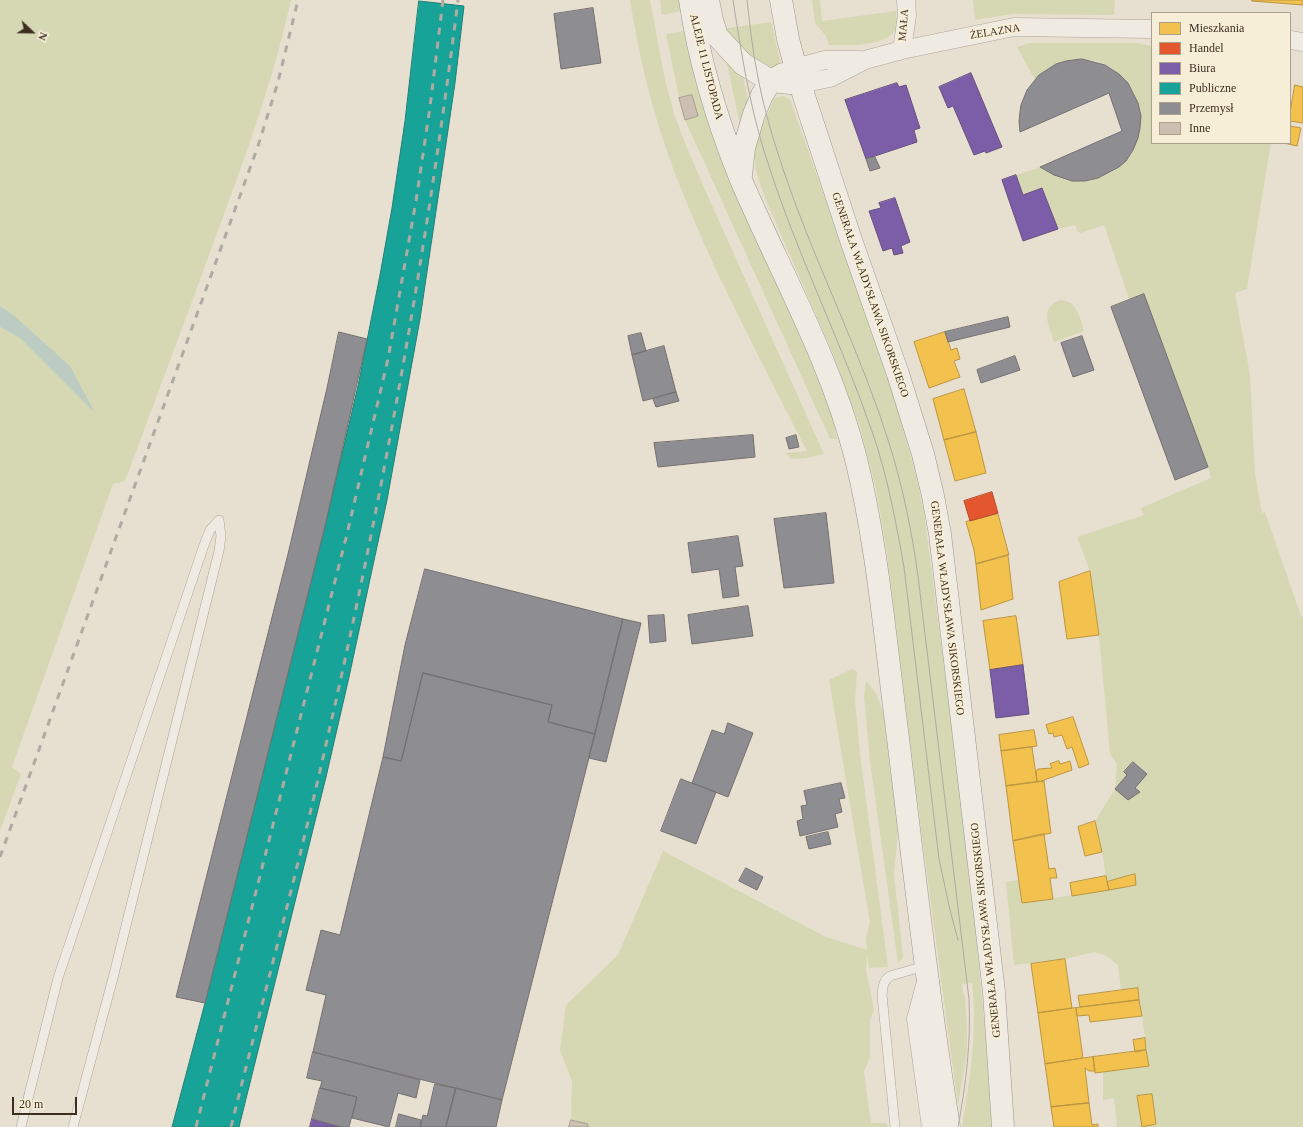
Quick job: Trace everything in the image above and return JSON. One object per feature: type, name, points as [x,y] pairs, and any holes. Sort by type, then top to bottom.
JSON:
[{"type":"main road","name":"ALEJE 11 LISTOPADA","points":[[690,0],[694,24],[714,107],[741,178]]},
{"type":"main road","points":[[708,0],[717,36],[744,64],[771,81],[798,76],[788,39],[781,0]]},
{"type":"main road","name":"GENERAŁA WŁADYSŁAWA SIKORSKIEGO","points":[[798,76],[851,240],[898,374],[923,454],[933,496],[941,542],[994,992],[1003,1127]]},
{"type":"main road","points":[[771,81],[762,95],[754,114],[744,148],[741,178],[826,368],[846,421],[866,503],[877,573],[910,830],[926,974],[949,1127]]},
{"type":"main road","points":[[926,974],[918,1019],[933,1127]]},
{"type":"street","name":"MAŁA","points":[[902,50],[907,15],[906,0]]},
{"type":"street","name":"ŻELAZNA","points":[[798,76],[830,78],[865,60],[902,50],[1014,27],[1151,29]]},
{"type":"street","points":[[1291,40],[1303,42]]},
{"type":"lane","points":[[21,1127],[58,978],[204,545],[210,530],[219,520],[221,536],[219,551],[113,978],[73,1127]]},
{"type":"lane","points":[[895,1127],[882,995],[883,986],[886,979],[890,976],[926,974]]},
{"type":"green space","points":[[0,0],[291,0],[270,81],[234,188],[125,481],[113,484],[12,767],[21,774],[0,831],[0,327],[20,338],[94,411],[11,313],[0,306]]},
{"type":"green space","points":[[630,0],[650,0],[664,75],[674,114],[683,138],[824,454],[806,458],[791,459],[786,453],[807,451],[716,270],[678,181],[659,127],[650,95]]},
{"type":"green space","points":[[660,0],[679,0],[681,11],[662,15]]},
{"type":"green space","points":[[812,0],[820,0],[822,21],[896,11],[897,24],[894,32],[888,37],[879,41],[858,45],[829,45],[826,36],[815,23]]},
{"type":"green space","points":[[973,0],[1115,0],[1114,15],[1013,14],[975,20]]},
{"type":"green space","points":[[771,22],[780,60],[779,65],[773,68],[753,57],[739,46],[722,29]]},
{"type":"green space","points":[[684,31],[700,94],[715,141],[808,355],[832,416],[837,439],[830,439],[685,120],[698,116],[692,95],[679,98],[666,34]]},
{"type":"green space","points":[[1030,43],[1136,43],[1151,46],[1151,144],[1271,144],[1247,289],[1235,293],[1250,375],[1255,473],[1262,513],[1265,512],[1301,616],[1303,617],[1303,1127],[1117,1127],[1114,1098],[1103,1100],[1103,1072],[1149,1066],[1138,988],[1121,990],[1118,965],[1105,955],[1094,952],[1065,959],[1014,965],[1006,882],[1019,880],[1022,903],[1136,885],[1134,874],[1107,882],[1095,821],[1115,789],[1117,765],[1110,754],[1099,635],[1090,571],[1077,537],[1144,515],[1141,508],[1211,478],[1144,295],[1129,299],[1104,225],[1081,233],[1078,232],[1075,225],[1058,229],[1043,188],[1023,195],[1016,175],[1040,167],[1061,178],[1084,181],[1106,175],[1116,169],[1125,161],[1135,146],[1140,129],[1140,111],[1135,95],[1127,81],[1115,70],[1100,62],[1083,59],[1065,61],[1057,64],[1045,71],[1035,80],[1017,47]]},
{"type":"green space","points":[[727,63],[742,71],[750,110],[740,125]]},
{"type":"green space","points":[[784,96],[791,102],[890,383],[915,472],[924,512],[967,846],[985,1029],[992,1127],[962,1127],[974,1037],[974,1001],[972,983],[962,984],[965,997],[967,1051],[958,1105],[921,829],[887,554],[877,493],[861,430],[834,356],[765,198],[756,171],[754,156],[757,139],[773,101],[775,98]]},
{"type":"green space","points":[[1060,300],[1071,303],[1074,306],[1079,315],[1084,331],[1054,342],[1047,318],[1050,308],[1054,303]]},
{"type":"green space","points":[[852,669],[857,672],[855,701],[860,754],[888,967],[869,968],[867,954],[866,970],[874,1010],[870,1020],[870,1057],[864,1072],[871,1123],[887,1123],[888,1127],[589,1127],[588,1124],[571,1120],[572,1082],[560,1050],[566,1005],[618,955],[663,851],[826,937],[867,950],[866,938],[870,922],[829,680]]},
{"type":"green space","points":[[866,681],[876,693],[883,711],[898,830],[894,874],[903,956],[898,963],[870,761],[864,697]]},
{"type":"shaded area","points":[[0,306],[11,313],[70,366],[95,413],[20,338],[0,327]]},
{"type":"building: Mieszkania","points":[[1303,0],[1303,5],[1252,1]]},
{"type":"building: Mieszkania","points":[[1295,85],[1303,87],[1303,123],[1291,121],[1291,107]]},
{"type":"building: Mieszkania","points":[[1291,126],[1301,128],[1297,146],[1288,144],[1291,144]]},
{"type":"building: Mieszkania","points":[[945,332],[951,350],[957,348],[960,359],[954,361],[960,377],[929,388],[914,342]]},
{"type":"building: Mieszkania","points":[[964,389],[976,432],[944,440],[933,399]]},
{"type":"building: Mieszkania","points":[[976,432],[986,473],[955,481],[944,440]]},
{"type":"building: Mieszkania","points":[[998,514],[1009,555],[976,564],[974,550],[966,522]]},
{"type":"building: Mieszkania","points":[[1008,555],[1013,599],[981,610],[976,564]]},
{"type":"building: Mieszkania","points":[[1090,571],[1099,635],[1067,639],[1059,582]]},
{"type":"building: Mieszkania","points":[[1016,616],[1023,665],[990,670],[983,621]]},
{"type":"building: Mieszkania","points":[[1073,717],[1089,764],[1079,768],[1072,747],[1067,749],[1062,735],[1054,737],[1053,733],[1049,734],[1046,725]]},
{"type":"building: Mieszkania","points":[[1034,730],[1037,746],[1001,751],[999,735]]},
{"type":"building: Mieszkania","points":[[1032,747],[1037,782],[1006,786],[1001,751]]},
{"type":"building: Mieszkania","points":[[1059,761],[1060,764],[1070,761],[1072,770],[1044,781],[1037,782],[1036,771],[1038,769],[1052,768],[1050,764]]},
{"type":"building: Mieszkania","points":[[1044,781],[1051,833],[1013,841],[1006,786]]},
{"type":"building: Mieszkania","points":[[1095,821],[1102,852],[1085,856],[1078,827]]},
{"type":"building: Mieszkania","points":[[1044,834],[1049,869],[1055,868],[1057,878],[1050,878],[1053,899],[1022,903],[1013,841]]},
{"type":"building: Mieszkania","points":[[1135,874],[1136,885],[1109,890],[1107,882]]},
{"type":"building: Mieszkania","points":[[1106,876],[1109,890],[1072,896],[1070,883]]},
{"type":"building: Mieszkania","points":[[1065,959],[1072,1008],[1038,1013],[1031,964]]},
{"type":"building: Mieszkania","points":[[1138,988],[1139,1000],[1080,1007],[1078,996]]},
{"type":"building: Mieszkania","points":[[1139,1000],[1142,1016],[1090,1022],[1089,1015],[1077,1016],[1076,1008]]},
{"type":"building: Mieszkania","points":[[1076,1008],[1083,1058],[1045,1064],[1038,1013]]},
{"type":"building: Mieszkania","points":[[1145,1038],[1146,1050],[1135,1052],[1133,1040]]},
{"type":"building: Mieszkania","points":[[1146,1050],[1149,1066],[1095,1073],[1093,1057]]},
{"type":"building: Mieszkania","points":[[1093,1057],[1095,1071],[1089,1071],[1085,1068],[1089,1103],[1051,1107],[1045,1064]]},
{"type":"building: Mieszkania","points":[[1152,1094],[1156,1124],[1142,1127],[1137,1096]]},
{"type":"building: Mieszkania","points":[[1089,1103],[1092,1125],[1098,1124],[1098,1127],[1054,1127],[1051,1107]]},
{"type":"building: Handel","points":[[992,492],[998,513],[970,521],[964,501]]},
{"type":"building: Biura","points":[[971,73],[1002,147],[986,153],[985,151],[974,155],[953,106],[948,108],[939,87]]},
{"type":"building: Biura","points":[[897,83],[899,87],[906,85],[920,128],[914,130],[917,142],[866,159],[845,100]]},
{"type":"building: Biura","points":[[1016,175],[1023,195],[1042,188],[1058,229],[1023,241],[1002,180]]},
{"type":"building: Biura","points":[[895,198],[910,242],[901,246],[903,253],[894,255],[892,248],[883,251],[869,211],[881,208],[879,203]]},
{"type":"building: Biura","points":[[1023,665],[1029,714],[996,718],[990,670]]},
{"type":"building: Biura","points":[[312,1119],[341,1127],[310,1127]]},
{"type":"building: Publiczne","points":[[419,1],[464,6],[455,83],[420,319],[387,500],[349,677],[326,777],[239,1127],[172,1127],[205,1003],[325,526],[358,386],[392,208],[405,121]]},
{"type":"building: Przemysł","points":[[593,8],[601,63],[561,69],[554,14]]},
{"type":"building: Przemysł","points":[[1082,59],[1105,65],[1119,74],[1128,83],[1138,103],[1141,116],[1138,138],[1126,161],[1119,167],[1098,178],[1085,181],[1072,181],[1054,175],[1040,167],[1122,131],[1109,93],[1020,132],[1019,121],[1021,105],[1027,90],[1039,75],[1056,64]]},
{"type":"building: Przemysł","points":[[875,157],[880,168],[870,171],[866,159]]},
{"type":"building: Przemysł","points":[[1144,294],[1208,467],[1175,480],[1111,307]]},
{"type":"building: Przemysł","points":[[1008,317],[1010,327],[948,342],[945,332]]},
{"type":"building: Przemysł","points":[[339,332],[367,339],[325,526],[205,1003],[176,997],[288,554]]},
{"type":"building: Przemysł","points":[[641,333],[646,351],[632,355],[628,336]]},
{"type":"building: Przemysł","points":[[1082,336],[1094,370],[1073,377],[1061,343]]},
{"type":"building: Przemysł","points":[[664,346],[676,392],[643,401],[632,355]]},
{"type":"building: Przemysł","points":[[1015,356],[1020,370],[981,383],[977,370]]},
{"type":"building: Przemysł","points":[[676,392],[679,401],[656,407],[653,399]]},
{"type":"building: Przemysł","points":[[753,435],[755,457],[658,467],[654,443]]},
{"type":"building: Przemysł","points":[[796,435],[799,447],[789,449],[786,438]]},
{"type":"building: Przemysł","points":[[826,513],[834,583],[784,588],[774,519]]},
{"type":"building: Przemysł","points":[[738,536],[743,566],[735,567],[739,596],[723,598],[719,569],[692,573],[688,543]]},
{"type":"building: Przemysł","points":[[425,569],[623,619],[595,734],[548,722],[552,705],[423,673],[401,761],[383,757],[405,645]]},
{"type":"building: Przemysł","points":[[748,606],[753,636],[692,644],[688,615]]},
{"type":"building: Przemysł","points":[[664,615],[666,641],[650,643],[648,616]]},
{"type":"building: Przemysł","points":[[623,619],[641,623],[606,762],[589,758]]},
{"type":"building: Przemysł","points":[[423,673],[552,705],[548,722],[595,734],[502,1100],[313,1052],[326,995],[306,990],[321,930],[340,935],[383,757],[401,761]]},
{"type":"building: Przemysł","points":[[728,723],[753,733],[728,797],[692,783],[712,730],[724,734]]},
{"type":"building: Przemysł","points":[[1133,762],[1147,774],[1135,788],[1140,792],[1128,800],[1115,789],[1127,775],[1124,772]]},
{"type":"building: Przemysł","points":[[681,779],[716,792],[696,844],[661,831]]},
{"type":"building: Przemysł","points":[[841,783],[845,798],[839,799],[842,812],[835,814],[838,827],[800,836],[797,821],[803,819],[801,806],[807,805],[804,791]]},
{"type":"building: Przemysł","points":[[828,832],[831,844],[809,849],[806,837]]},
{"type":"building: Przemysł","points":[[746,868],[763,877],[757,890],[739,881]]},
{"type":"building: Przemysł","points":[[313,1052],[420,1080],[416,1098],[398,1093],[389,1127],[352,1118],[357,1097],[320,1088],[322,1081],[307,1078]]},
{"type":"building: Przemysł","points":[[435,1084],[456,1088],[446,1127],[420,1127],[423,1115],[427,1116]]},
{"type":"building: Przemysł","points":[[320,1088],[357,1097],[349,1127],[341,1127],[312,1119]]},
{"type":"building: Przemysł","points":[[456,1088],[502,1100],[496,1127],[446,1127]]},
{"type":"building: Przemysł","points":[[399,1114],[421,1120],[420,1127],[396,1127]]},
{"type":"building: Inne","points":[[692,95],[698,116],[685,120],[679,98]]},
{"type":"building: Inne","points":[[571,1120],[588,1124],[588,1127],[569,1127]]},
{"type":"tram line","points":[[733,0],[742,57],[764,151],[789,223],[861,401],[874,437],[888,485],[904,567],[939,859],[958,940]]},
{"type":"tram line","points":[[747,0],[759,85],[776,147],[796,206],[866,376],[895,462],[913,543],[969,999],[967,1063],[958,1127]]},
{"type":"railway","points":[[0,857],[258,146],[278,82],[298,0]]},
{"type":"railway","points":[[196,1127],[347,534],[388,359],[416,201],[430,107],[443,0]]},
{"type":"railway","points":[[231,1127],[316,789],[367,556],[418,279],[446,93],[458,0]]}]
